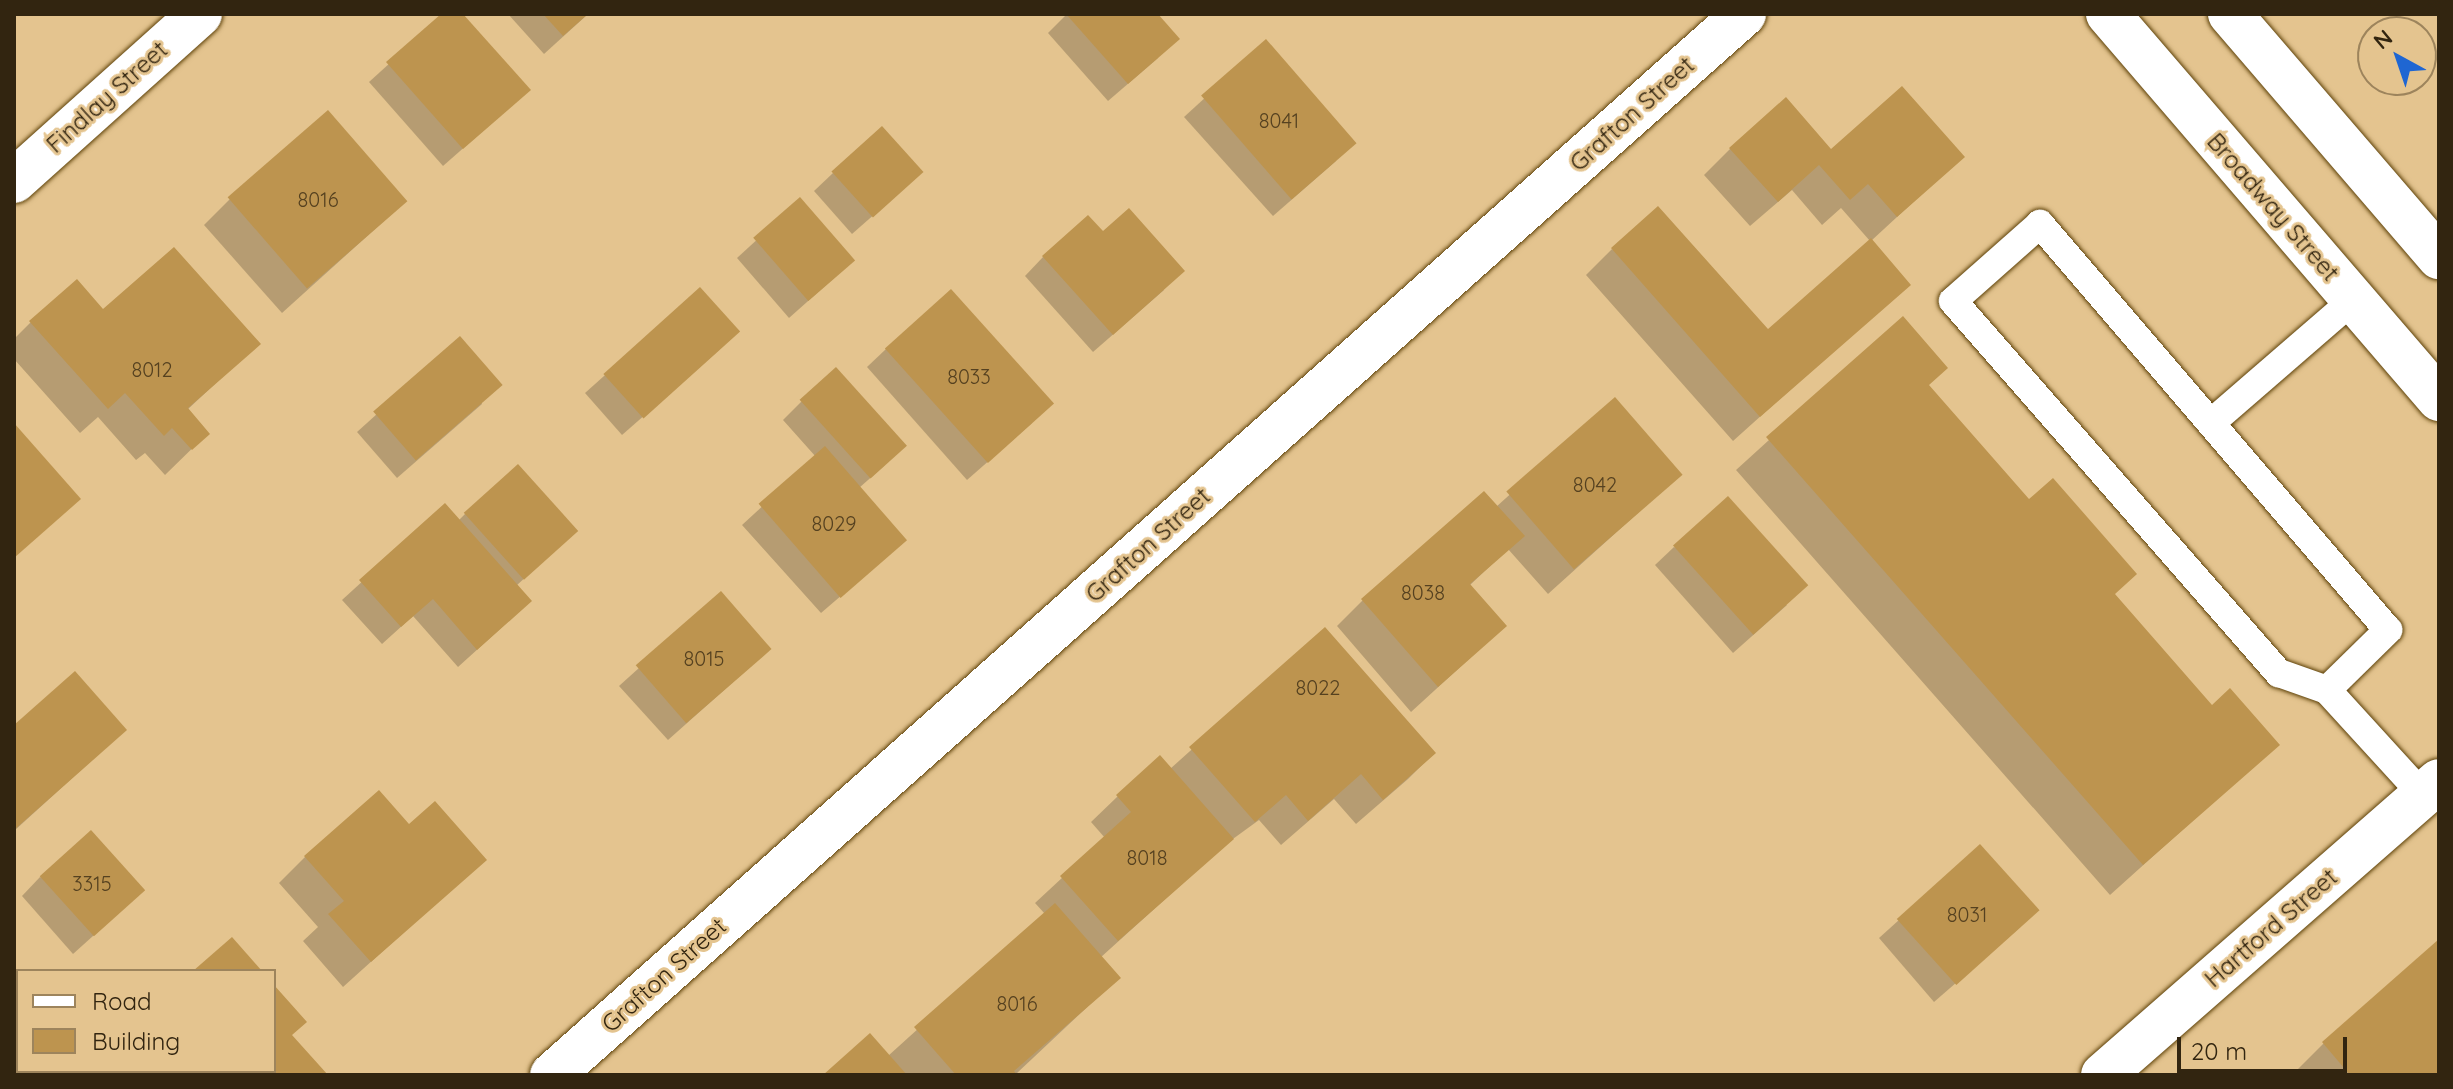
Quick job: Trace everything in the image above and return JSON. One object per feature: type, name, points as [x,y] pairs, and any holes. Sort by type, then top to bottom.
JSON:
[{"type":"street","name":"Findlay Street","points":[[14,181],[200,14]]},
{"type":"street","name":"Grafton Street","points":[[552,1075],[1744,14]]},
{"type":"street","name":"Broadway Street","points":[[2108,14],[2439,399]]},
{"type":"street","points":[[2230,14],[2439,257]]},
{"type":"street","name":"Hartford Street","points":[[2103,1075],[2431,788]]},
{"type":"lane","points":[[2327,690],[2388,630],[2040,224],[1953,301],[2279,673],[2327,690],[2431,788]]},
{"type":"lane","points":[[2211,423],[2353,300]]},
{"type":"building","points":[[441,14],[463,14],[531,90],[463,149],[386,62]]},
{"type":"building","points":[[543,14],[588,14],[563,36]]},
{"type":"building","points":[[1066,14],[1158,14],[1180,39],[1128,84]]},
{"type":"building","points":[[1266,39],[1357,143],[1292,200],[1201,95]]},
{"type":"building","points":[[1902,86],[1965,157],[1897,217],[1868,184],[1850,200],[1819,165],[1778,202],[1729,148],[1786,97],[1831,149]]},
{"type":"building","points":[[328,110],[407,201],[307,289],[228,197]]},
{"type":"building","points":[[882,126],[923,172],[873,218],[831,172]]},
{"type":"building","points":[[800,197],[855,260],[808,301],[753,238]]},
{"type":"building","points":[[1658,206],[1768,329],[1871,238],[1911,285],[1760,417],[1611,248]]},
{"type":"building","points":[[1129,208],[1185,271],[1113,335],[1042,256],[1088,215],[1103,231]]},
{"type":"building","points":[[174,247],[261,344],[188,408],[210,434],[192,450],[172,428],[164,436],[125,393],[108,409],[29,321],[77,279],[103,309]]},
{"type":"building","points":[[700,287],[740,332],[644,419],[603,374]]},
{"type":"building","points":[[951,289],[1054,403],[988,463],[885,349]]},
{"type":"building","points":[[1903,316],[1948,368],[1929,385],[2029,499],[2053,478],[2137,574],[2115,594],[2212,705],[2230,688],[2280,745],[2143,865],[1766,437]]},
{"type":"building","points":[[460,336],[503,385],[416,461],[373,411]]},
{"type":"building","points":[[836,367],[907,446],[871,479],[800,400]]},
{"type":"building","points":[[1615,397],[1683,475],[1574,569],[1506,491]]},
{"type":"building","points":[[14,423],[81,499],[14,558]]},
{"type":"building","points":[[825,446],[907,540],[841,598],[759,504]]},
{"type":"building","points":[[518,464],[578,531],[524,580],[464,513]]},
{"type":"building","points":[[1484,491],[1525,536],[1470,584],[1507,626],[1438,687],[1361,599]]},
{"type":"building","points":[[1728,496],[1808,585],[1753,635],[1673,546]]},
{"type":"building","points":[[445,503],[532,601],[477,650],[433,599],[401,627],[359,580]]},
{"type":"building","points":[[721,591],[772,649],[686,723],[636,665]]},
{"type":"building","points":[[1325,627],[1436,753],[1383,800],[1361,774],[1308,821],[1286,795],[1255,822],[1189,747]]},
{"type":"building","points":[[75,671],[127,730],[14,830],[14,725]]},
{"type":"building","points":[[1160,755],[1234,839],[1118,941],[1060,876],[1131,812],[1116,795]]},
{"type":"building","points":[[379,790],[409,824],[435,801],[487,860],[371,962],[328,914],[344,901],[304,856]]},
{"type":"building","points":[[91,830],[145,890],[94,936],[40,876]]},
{"type":"building","points":[[1980,844],[2040,910],[1956,985],[1897,919]]},
{"type":"building","points":[[1055,903],[1121,978],[1014,1071],[1017,1075],[956,1075],[914,1027]]},
{"type":"building","points":[[232,937],[260,969],[195,969]]},
{"type":"building","points":[[2439,939],[2439,1075],[2350,1075],[2322,1042]]},
{"type":"building","points":[[276,987],[307,1022],[292,1035],[328,1075],[182,1073],[276,1073]]},
{"type":"building","points":[[870,1033],[907,1075],[823,1075]]}]
